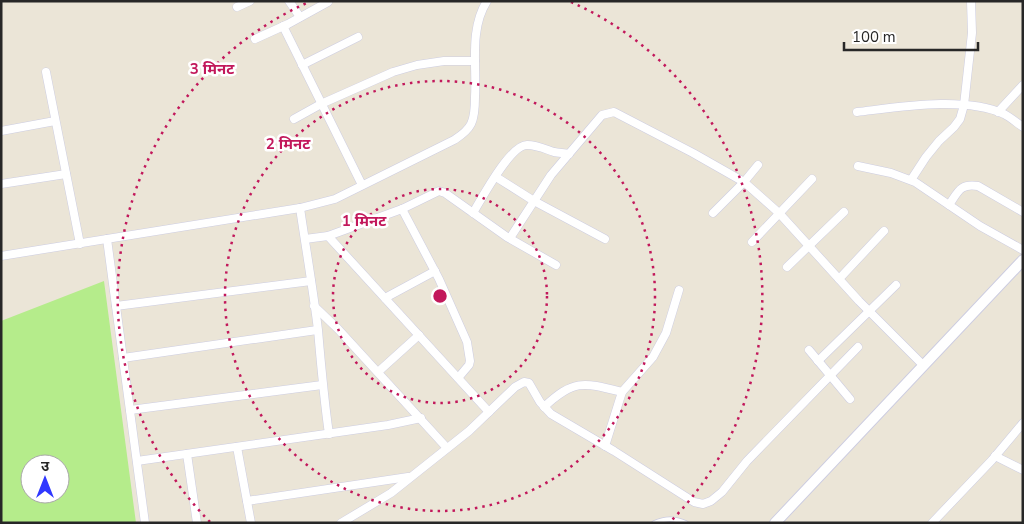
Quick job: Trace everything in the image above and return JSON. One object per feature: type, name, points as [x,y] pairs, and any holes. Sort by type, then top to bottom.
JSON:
[{"type":"main road","points":[[775,523],[923,365],[1021,264]]},
{"type":"street","points":[[238,7],[250,1]]},
{"type":"street","points":[[289,1],[300,17]]},
{"type":"street","points":[[1,256],[300,208],[335,199],[454,140],[466,132],[472,123],[475,110],[475,51],[479,20],[487,1]]},
{"type":"street","points":[[911,180],[926,157],[960,119],[964,105],[972,33],[971,1]]},
{"type":"street","points":[[255,39],[328,2]]},
{"type":"street","points":[[283,26],[362,186]]},
{"type":"street","points":[[302,66],[358,37]]},
{"type":"street","points":[[294,119],[321,104],[393,72],[417,64],[444,61],[475,61]]},
{"type":"street","points":[[46,72],[80,244]]},
{"type":"street","points":[[998,112],[1023,85]]},
{"type":"street","points":[[857,112],[923,105],[964,105],[1005,114],[1023,127]]},
{"type":"street","points":[[510,238],[551,175],[602,115],[614,112],[685,148],[744,182],[779,213],[839,279],[923,365]]},
{"type":"street","points":[[1,131],[56,121]]},
{"type":"street","points":[[473,213],[509,157],[523,145],[538,146],[555,152],[569,154]]},
{"type":"street","points":[[713,213],[758,165]]},
{"type":"street","points":[[858,166],[891,172],[911,180],[980,226],[1023,250]]},
{"type":"street","points":[[1,184],[66,174]]},
{"type":"street","points":[[496,177],[534,201],[605,239]]},
{"type":"street","points":[[752,242],[812,179]]},
{"type":"street","points":[[949,205],[961,188],[970,185],[978,186],[1023,212]]},
{"type":"street","points":[[305,239],[328,236],[402,208],[439,191],[445,193],[510,238],[556,265]]},
{"type":"street","points":[[300,208],[318,330],[322,384],[329,434]]},
{"type":"street","points":[[402,208],[435,271],[469,349],[469,365],[458,378]]},
{"type":"street","points":[[787,267],[844,212]]},
{"type":"street","points":[[839,279],[884,231]]},
{"type":"street","points":[[328,236],[489,412]]},
{"type":"street","points":[[107,240],[145,523]]},
{"type":"street","points":[[385,298],[435,271]]},
{"type":"street","points":[[116,306],[311,281]]},
{"type":"street","points":[[818,361],[896,285]]},
{"type":"street","points":[[605,446],[622,392],[653,357],[666,333],[679,290]]},
{"type":"street","points":[[314,306],[338,329],[447,448]]},
{"type":"street","points":[[123,358],[318,330]]},
{"type":"street","points":[[378,372],[419,335]]},
{"type":"street","points":[[341,523],[390,493],[469,431],[515,387],[524,382],[532,386],[550,414],[694,502],[703,504],[710,502],[722,492],[746,461],[858,347]]},
{"type":"street","points":[[809,350],[850,399]]},
{"type":"street","points":[[130,410],[322,384]]},
{"type":"street","points":[[544,407],[560,392],[571,386],[583,384],[622,392]]},
{"type":"street","points":[[137,461],[329,434],[421,418]]},
{"type":"street","points":[[932,523],[995,456],[1023,423]]},
{"type":"street","points":[[237,447],[251,523]]},
{"type":"street","points":[[187,454],[198,523]]},
{"type":"street","points":[[995,456],[1023,470]]},
{"type":"street","points":[[247,501],[410,477]]},
{"type":"lane","points":[[654,523],[664,519],[676,519],[686,523]]},
{"type":"green space","points":[[104,281],[136,523],[1,523],[1,321]]}]
